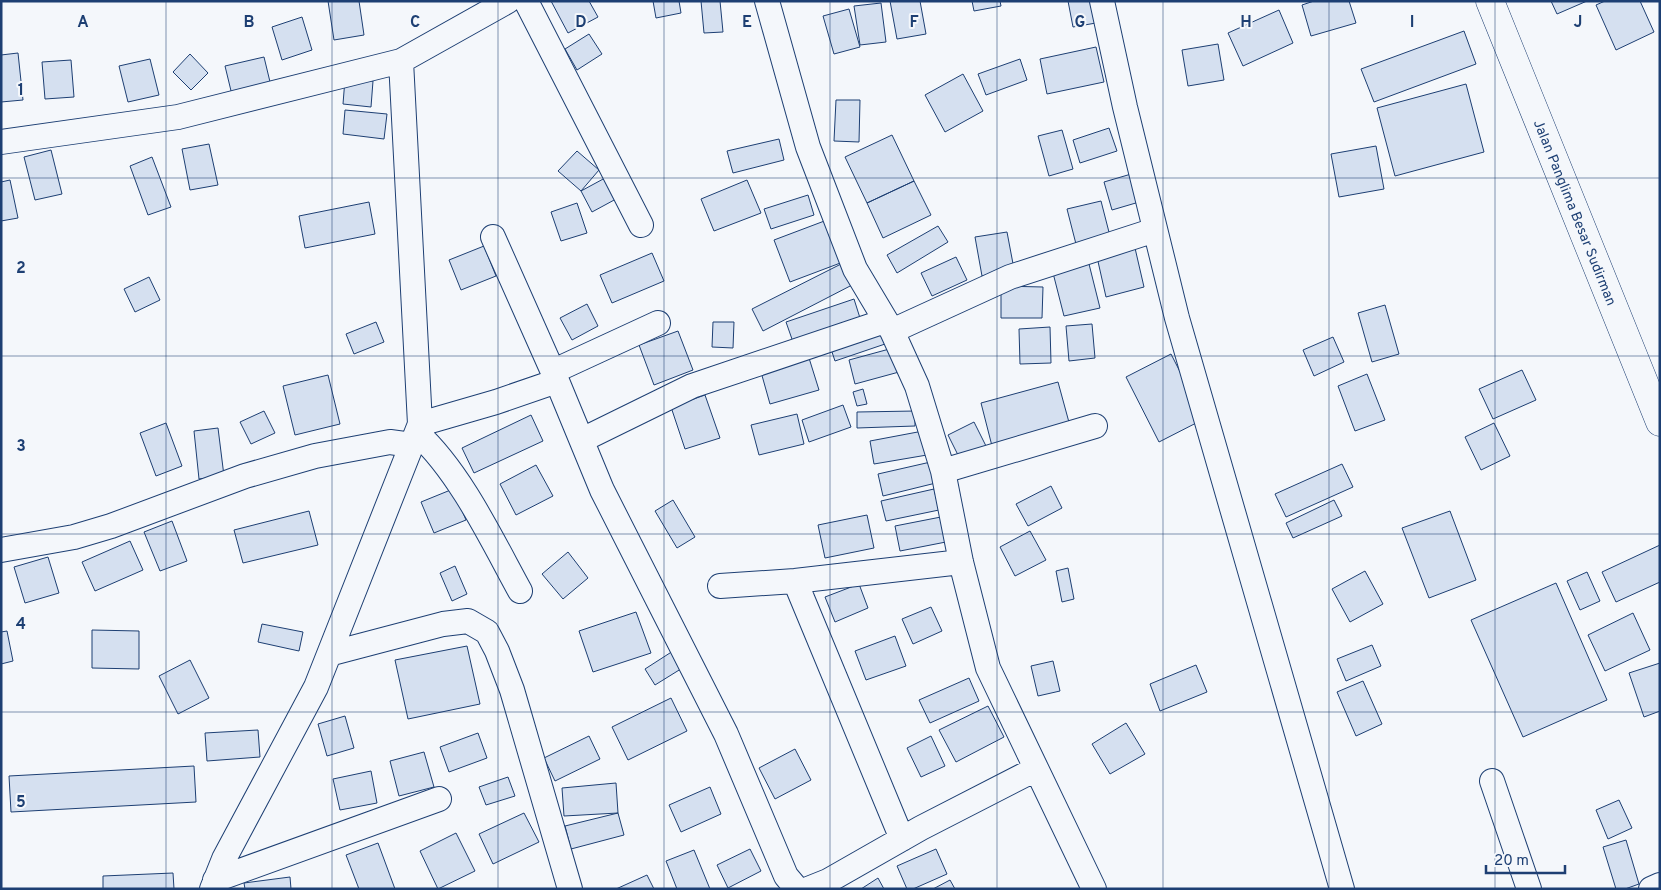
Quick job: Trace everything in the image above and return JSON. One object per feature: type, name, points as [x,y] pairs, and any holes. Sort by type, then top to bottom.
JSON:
[{"type":"main road","name":"Jalan Panglima Besar Sudirman","points":[[1490,1],[1660,422]]},
{"type":"street","points":[[1,142],[178,117],[401,62],[508,1]]},
{"type":"street","points":[[526,1],[641,225]]},
{"type":"street","points":[[767,1],[808,147],[855,269],[888,326],[917,386],[943,471],[961,562],[988,668],[1094,889]]},
{"type":"street","points":[[1102,1],[1125,107],[1177,318],[1342,889]]},
{"type":"street","points":[[213,884],[224,859],[316,687],[416,434],[401,62]]},
{"type":"street","points":[[582,440],[692,386],[888,326],[1010,277],[1156,230]]},
{"type":"street","points":[[493,237],[607,499],[726,734],[786,876],[797,889]]},
{"type":"street","points":[[1,550],[74,537],[119,523],[245,476],[315,456],[390,442],[416,434],[555,376],[658,323]]},
{"type":"street","points":[[943,471],[1095,426]]},
{"type":"street","points":[[416,434],[430,445],[444,464],[478,516],[520,591]]},
{"type":"street","points":[[720,586],[795,581],[961,562]]},
{"type":"street","points":[[795,581],[902,839]]},
{"type":"street","points":[[329,654],[443,624],[468,621],[487,632],[497,651],[512,690],[570,889]]},
{"type":"street","points":[[808,889],[828,881],[902,839],[1036,769]]},
{"type":"street","points":[[1492,780],[1529,889]]},
{"type":"street","points":[[213,884],[439,799]]},
{"type":"street","points":[[1651,889],[1660,885]]},
{"type":"building","points":[[328,1],[359,1],[364,35],[334,40]]},
{"type":"building","points":[[551,1],[589,1],[598,17],[568,33]]},
{"type":"building","points":[[653,1],[679,1],[681,13],[656,18]]},
{"type":"building","points":[[701,1],[720,1],[723,32],[704,33]]},
{"type":"building","points":[[890,1],[920,1],[926,34],[897,39]]},
{"type":"building","points":[[972,1],[1000,1],[1001,6],[974,11]]},
{"type":"building","points":[[1068,1],[1092,1],[1096,23],[1073,27]]},
{"type":"building","points":[[1314,1],[1349,1],[1356,23],[1311,36],[1302,5]]},
{"type":"building","points":[[1551,1],[1587,1],[1557,14]]},
{"type":"building","points":[[1605,1],[1640,1],[1654,32],[1616,50],[1596,5]]},
{"type":"building","points":[[881,3],[886,42],[860,45],[854,6]]},
{"type":"building","points":[[849,9],[860,47],[834,54],[823,16]]},
{"type":"building","points":[[1279,10],[1293,43],[1243,66],[1228,33]]},
{"type":"building","points":[[302,17],[312,50],[282,60],[272,27]]},
{"type":"building","points":[[1464,31],[1476,64],[1374,102],[1361,69]]},
{"type":"building","points":[[589,34],[602,54],[577,70],[565,49]]},
{"type":"building","points":[[1218,44],[1224,80],[1188,86],[1182,50]]},
{"type":"building","points":[[1096,47],[1104,82],[1047,94],[1040,59]]},
{"type":"building","points":[[18,53],[23,100],[1,102],[1,55]]},
{"type":"building","points":[[190,54],[208,73],[191,90],[173,72]]},
{"type":"building","points":[[264,57],[271,86],[232,95],[225,66]]},
{"type":"building","points":[[150,59],[159,95],[128,102],[119,66]]},
{"type":"building","points":[[1020,59],[1027,80],[986,95],[978,74]]},
{"type":"building","points":[[71,60],[74,97],[45,99],[42,62]]},
{"type":"building","points":[[963,74],[983,111],[945,132],[925,95]]},
{"type":"building","points":[[345,79],[373,81],[371,107],[343,104]]},
{"type":"building","points":[[1466,84],[1484,152],[1395,176],[1377,108]]},
{"type":"building","points":[[836,100],[860,100],[859,142],[834,141]]},
{"type":"building","points":[[345,110],[387,114],[384,139],[343,134]]},
{"type":"building","points":[[1109,128],[1117,151],[1080,163],[1073,140]]},
{"type":"building","points":[[1062,130],[1073,169],[1049,176],[1038,136]]},
{"type":"building","points":[[892,135],[914,181],[867,203],[845,157]]},
{"type":"building","points":[[779,139],[784,160],[733,173],[727,151]]},
{"type":"building","points":[[209,144],[218,185],[190,190],[182,149]]},
{"type":"building","points":[[1376,146],[1384,189],[1339,197],[1331,154]]},
{"type":"building","points":[[51,150],[62,194],[35,200],[24,157]]},
{"type":"building","points":[[577,151],[599,170],[581,191],[558,171]]},
{"type":"building","points":[[152,157],[171,207],[148,215],[130,166]]},
{"type":"building","points":[[1138,172],[1146,200],[1112,210],[1104,182]]},
{"type":"building","points":[[605,178],[616,199],[592,212],[581,191]]},
{"type":"building","points":[[10,180],[18,218],[1,221],[1,182]]},
{"type":"building","points":[[747,180],[761,213],[714,231],[701,199]]},
{"type":"building","points":[[914,181],[931,215],[883,238],[867,203]]},
{"type":"building","points":[[808,195],[814,215],[771,229],[764,209]]},
{"type":"building","points":[[1101,201],[1111,240],[1077,248],[1067,209]]},
{"type":"building","points":[[369,202],[375,234],[305,248],[299,216]]},
{"type":"building","points":[[577,203],[587,233],[561,241],[551,212]]},
{"type":"building","points":[[827,220],[843,262],[790,282],[774,240]]},
{"type":"building","points":[[938,226],[948,242],[897,273],[887,255]]},
{"type":"building","points":[[1007,232],[1014,269],[982,276],[975,237]]},
{"type":"building","points":[[484,246],[496,276],[461,290],[449,260]]},
{"type":"building","points":[[1135,248],[1144,287],[1106,297],[1097,257]]},
{"type":"building","points":[[652,253],[664,281],[612,303],[600,275]]},
{"type":"building","points":[[956,257],[967,280],[932,296],[921,273]]},
{"type":"building","points":[[1088,260],[1100,308],[1064,316],[1052,269]]},
{"type":"building","points":[[843,263],[854,284],[763,331],[752,309]]},
{"type":"building","points":[[149,277],[160,300],[135,312],[124,289]]},
{"type":"building","points":[[1001,286],[1043,287],[1042,318],[1001,318]]},
{"type":"building","points":[[854,299],[860,318],[793,342],[786,322]]},
{"type":"building","points":[[587,304],[598,326],[572,340],[560,318]]},
{"type":"building","points":[[1385,305],[1399,354],[1372,362],[1358,313]]},
{"type":"building","points":[[376,322],[384,342],[354,354],[346,334]]},
{"type":"building","points":[[713,322],[734,322],[733,348],[712,347]]},
{"type":"building","points":[[1092,324],[1095,358],[1069,361],[1066,326]]},
{"type":"building","points":[[882,325],[888,343],[835,361],[829,343]]},
{"type":"building","points":[[1050,327],[1051,363],[1020,364],[1019,329]]},
{"type":"building","points":[[678,331],[693,370],[654,385],[639,345]]},
{"type":"building","points":[[1333,337],[1344,362],[1314,376],[1303,350]]},
{"type":"building","points":[[893,348],[899,372],[855,384],[849,360]]},
{"type":"building","points":[[1171,354],[1204,419],[1159,442],[1126,377]]},
{"type":"building","points":[[809,358],[819,390],[770,404],[761,372]]},
{"type":"building","points":[[1522,370],[1536,400],[1493,419],[1479,389]]},
{"type":"building","points":[[1367,374],[1385,420],[1355,431],[1338,386]]},
{"type":"building","points":[[328,375],[340,424],[295,435],[283,386]]},
{"type":"building","points":[[1058,382],[1070,426],[992,446],[981,403]]},
{"type":"building","points":[[863,389],[867,404],[857,406],[853,392]]},
{"type":"building","points":[[705,395],[720,438],[685,449],[671,407]]},
{"type":"building","points":[[843,405],[851,427],[809,442],[802,420]]},
{"type":"building","points":[[264,411],[275,433],[251,444],[240,422]]},
{"type":"building","points":[[915,411],[915,426],[857,428],[857,412]]},
{"type":"building","points":[[797,414],[804,444],[759,455],[751,425]]},
{"type":"building","points":[[531,415],[543,441],[474,473],[462,448]]},
{"type":"building","points":[[974,422],[986,446],[960,459],[948,435]]},
{"type":"building","points":[[166,423],[182,466],[156,476],[140,433]]},
{"type":"building","points":[[1494,423],[1510,456],[1481,470],[1465,437]]},
{"type":"building","points":[[218,428],[224,476],[199,479],[194,431]]},
{"type":"building","points":[[923,431],[927,455],[874,464],[870,441]]},
{"type":"building","points":[[935,461],[940,482],[883,496],[878,474]]},
{"type":"building","points":[[1342,464],[1353,487],[1286,517],[1275,494]]},
{"type":"building","points":[[536,465],[553,496],[516,515],[500,484]]},
{"type":"building","points":[[1051,486],[1062,508],[1028,526],[1016,504]]},
{"type":"building","points":[[453,489],[466,520],[434,533],[421,502]]},
{"type":"building","points":[[934,489],[939,510],[886,521],[881,501]]},
{"type":"building","points":[[673,500],[695,537],[677,548],[655,511]]},
{"type":"building","points":[[1334,500],[1342,516],[1293,538],[1286,523]]},
{"type":"building","points":[[309,511],[318,545],[243,563],[234,530]]},
{"type":"building","points":[[1450,511],[1476,580],[1429,598],[1402,528]]},
{"type":"building","points":[[867,515],[874,548],[825,558],[818,525]]},
{"type":"building","points":[[946,516],[951,541],[900,551],[895,526]]},
{"type":"building","points":[[172,521],[187,561],[160,571],[144,532]]},
{"type":"building","points":[[1030,531],[1046,560],[1015,576],[1000,547]]},
{"type":"building","points":[[130,541],[143,570],[95,591],[82,562]]},
{"type":"building","points":[[1660,545],[1660,582],[1616,602],[1602,572]]},
{"type":"building","points":[[568,552],[588,578],[563,599],[542,574]]},
{"type":"building","points":[[48,557],[59,593],[25,603],[14,567]]},
{"type":"building","points":[[455,566],[467,594],[452,601],[440,573]]},
{"type":"building","points":[[1068,568],[1074,599],[1062,602],[1056,571]]},
{"type":"building","points":[[1365,571],[1383,604],[1350,622],[1332,589]]},
{"type":"building","points":[[1587,572],[1600,601],[1580,610],[1567,581]]},
{"type":"building","points":[[1556,583],[1607,700],[1523,737],[1471,620]]},
{"type":"building","points":[[859,584],[868,608],[835,622],[825,597]]},
{"type":"building","points":[[931,607],[942,631],[913,644],[902,619]]},
{"type":"building","points":[[636,612],[651,653],[593,672],[579,631]]},
{"type":"building","points":[[1633,613],[1650,650],[1605,671],[1588,635]]},
{"type":"building","points":[[262,624],[303,632],[299,651],[258,642]]},
{"type":"building","points":[[92,630],[139,631],[139,669],[92,668]]},
{"type":"building","points":[[7,631],[13,661],[1,664],[1,632]]},
{"type":"building","points":[[895,636],[906,666],[866,680],[855,651]]},
{"type":"building","points":[[1372,645],[1381,666],[1346,681],[1337,659]]},
{"type":"building","points":[[467,646],[480,704],[408,719],[395,660]]},
{"type":"building","points":[[673,651],[684,667],[655,685],[645,669]]},
{"type":"building","points":[[190,660],[209,698],[178,714],[159,676]]},
{"type":"building","points":[[1053,661],[1060,691],[1038,696],[1031,666]]},
{"type":"building","points":[[1660,663],[1660,711],[1644,717],[1629,673]]},
{"type":"building","points":[[1196,665],[1207,692],[1160,711],[1150,684]]},
{"type":"building","points":[[969,678],[979,701],[930,723],[919,700]]},
{"type":"building","points":[[1363,681],[1382,724],[1356,736],[1337,692]]},
{"type":"building","points":[[671,698],[687,731],[628,760],[612,727]]},
{"type":"building","points":[[988,706],[1004,737],[956,762],[939,730]]},
{"type":"building","points":[[345,716],[354,748],[327,756],[318,724]]},
{"type":"building","points":[[1126,723],[1145,754],[1110,774],[1092,744]]},
{"type":"building","points":[[258,730],[260,757],[207,761],[205,733]]},
{"type":"building","points":[[478,733],[487,758],[449,772],[440,747]]},
{"type":"building","points":[[589,736],[600,759],[555,781],[544,758]]},
{"type":"building","points":[[931,736],[945,766],[921,777],[907,748]]},
{"type":"building","points":[[795,749],[811,780],[775,799],[759,768]]},
{"type":"building","points":[[424,752],[434,787],[399,796],[390,761]]},
{"type":"building","points":[[194,766],[196,802],[11,812],[9,776]]},
{"type":"building","points":[[371,771],[377,803],[340,810],[333,779]]},
{"type":"building","points":[[508,777],[515,796],[486,805],[479,787]]},
{"type":"building","points":[[616,783],[618,813],[564,816],[562,788]]},
{"type":"building","points":[[710,787],[721,814],[681,832],[669,805]]},
{"type":"building","points":[[1619,800],[1632,828],[1608,839],[1596,810]]},
{"type":"building","points":[[524,813],[539,842],[493,864],[479,834]]},
{"type":"building","points":[[618,813],[624,835],[571,849],[565,826]]},
{"type":"building","points":[[456,833],[475,871],[438,889],[420,851]]},
{"type":"building","points":[[1626,840],[1639,884],[1625,889],[1616,889],[1603,847]]},
{"type":"building","points":[[378,843],[395,889],[359,889],[346,855]]},
{"type":"building","points":[[750,849],[761,871],[728,888],[717,865]]},
{"type":"building","points":[[936,849],[947,874],[913,889],[907,889],[897,866]]},
{"type":"building","points":[[694,850],[710,889],[677,889],[666,861]]},
{"type":"building","points":[[173,873],[174,889],[103,889],[103,876]]},
{"type":"building","points":[[647,875],[654,889],[616,889]]},
{"type":"building","points":[[290,877],[291,889],[245,889],[244,883]]},
{"type":"building","points":[[878,878],[884,889],[861,889]]},
{"type":"building","points":[[950,880],[955,889],[933,889]]}]
